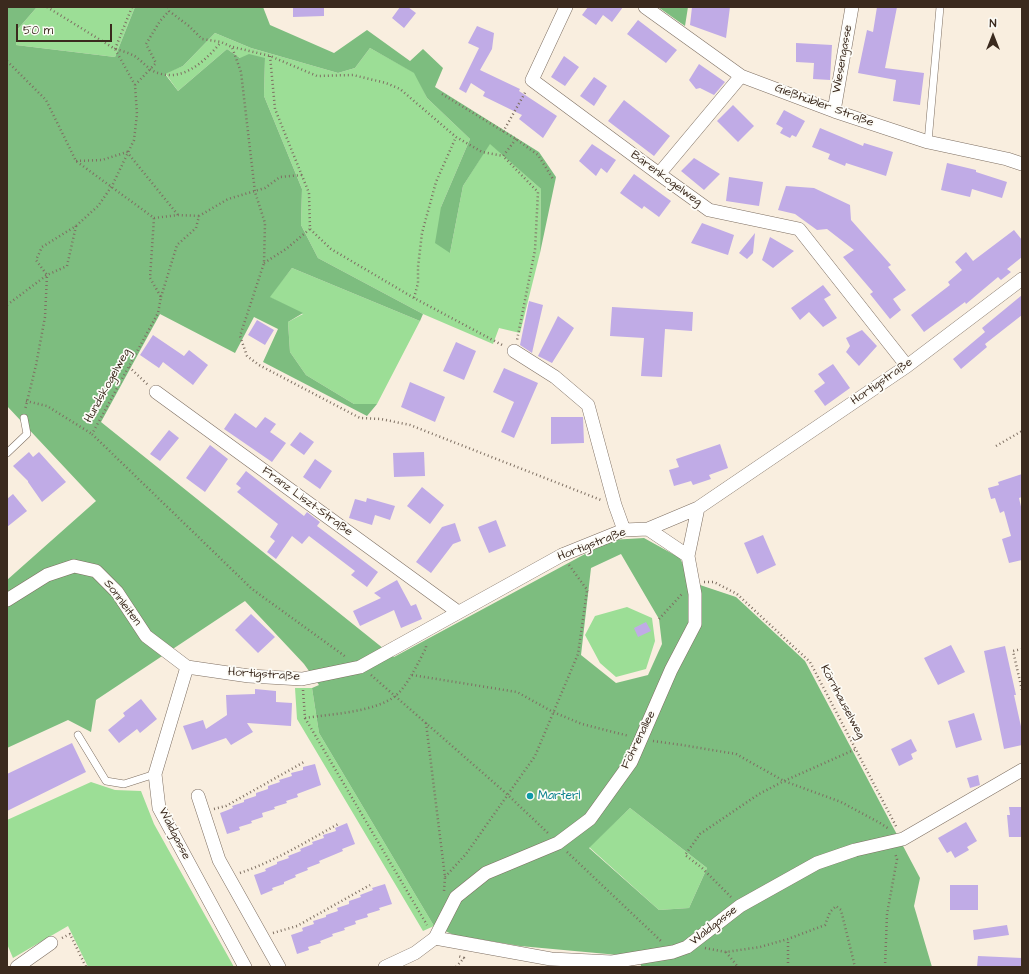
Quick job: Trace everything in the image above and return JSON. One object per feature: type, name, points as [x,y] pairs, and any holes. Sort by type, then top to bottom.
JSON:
[{"type":"street","points":[[532,80],[566,7]]},
{"type":"street","name":"Gießhübler Straße","points":[[645,7],[741,76],[834,111],[928,142],[1007,159],[1022,164]]},
{"type":"street","name":"Wiesengasse","points":[[834,111],[852,7]]},
{"type":"street","points":[[659,174],[741,76]]},
{"type":"street","name":"Bärenkogelweg","points":[[532,80],[709,210],[799,229],[907,366]]},
{"type":"street","name":"Hortigstraße","points":[[187,667],[249,676],[302,679],[360,667],[562,555],[624,530],[648,529],[698,508],[907,366],[1022,279]]},
{"type":"street","points":[[514,351],[555,377],[588,405],[615,505],[624,530]]},
{"type":"street","name":"Franz Liszt-Straße","points":[[156,392],[458,612]]},
{"type":"street","name":"Föhrenallee","points":[[435,938],[456,897],[486,873],[558,843],[590,819],[631,762],[671,670],[695,624],[695,594],[688,556],[698,508]]},
{"type":"street","points":[[648,529],[688,556]]},
{"type":"street","name":"Sonnleiten","points":[[7,600],[47,575],[74,566],[96,571],[117,592],[146,636],[187,667]]},
{"type":"street","name":"Waldgasse","points":[[187,667],[155,774],[159,808],[245,967]]},
{"type":"street","name":"Waldgasse","points":[[435,938],[551,959],[612,962],[673,952],[686,947],[740,906],[817,863],[895,837],[1022,770]]},
{"type":"street","points":[[198,796],[219,860],[279,967]]},
{"type":"street","points":[[385,967],[414,953],[435,938]]},
{"type":"street","points":[[17,967],[51,943]]},
{"type":"lane","points":[[928,142],[940,7]]},
{"type":"lane","points":[[7,453],[28,434],[24,418]]},
{"type":"lane","points":[[78,735],[106,781],[124,784],[155,774]]},
{"type":"path","points":[[47,7],[115,49],[134,56],[157,73],[174,76],[198,66],[221,42]]},
{"type":"path","points":[[115,49],[132,7]]},
{"type":"path","points":[[168,7],[169,11],[189,26],[202,39],[221,42],[232,47],[270,56],[317,76],[353,74],[386,83],[400,89],[456,137],[482,152],[503,156],[538,192],[535,250],[514,351],[414,298],[331,249],[310,229],[309,193],[275,109],[270,56]]},
{"type":"path","points":[[135,85],[156,63],[146,44],[160,21],[169,11]]},
{"type":"path","points":[[232,47],[242,72],[255,192],[265,223],[264,263],[240,336],[248,356],[259,365],[360,418],[381,419],[410,425],[615,505]]},
{"type":"path","points":[[24,418],[26,401],[36,365],[45,317],[47,275],[36,260],[42,247],[76,226],[98,206],[112,186],[134,140],[137,114],[135,85],[115,49]]},
{"type":"path","points":[[7,60],[46,100],[76,161],[154,218],[178,214],[199,216],[228,199],[265,188],[280,177],[302,175]]},
{"type":"path","points":[[503,132],[532,80]]},
{"type":"path","points":[[442,94],[516,139],[538,155],[553,179]]},
{"type":"path","points":[[414,298],[418,283],[419,248],[422,233],[436,182],[456,137]]},
{"type":"path","points":[[503,156],[516,139]]},
{"type":"path","points":[[76,161],[102,160],[127,152]]},
{"type":"path","points":[[127,152],[178,214]]},
{"type":"path","name":"Hundskogelweg","points":[[199,216],[196,228],[178,245],[158,313],[92,434],[252,589],[360,667],[396,696],[508,795],[673,952]]},
{"type":"path","points":[[154,218],[150,278],[162,297]]},
{"type":"path","points":[[7,306],[47,275],[67,266],[76,226]]},
{"type":"path","points":[[264,263],[286,249],[310,229]]},
{"type":"path","points":[[129,367],[156,392]]},
{"type":"path","points":[[26,401],[47,406],[92,434]]},
{"type":"path","points":[[996,446],[1022,431]]},
{"type":"path","points":[[445,877],[466,854],[535,756],[578,654],[588,591],[562,555]]},
{"type":"path","points":[[659,619],[693,582]]},
{"type":"path","name":"Körnhauselweg","points":[[693,582],[714,582],[737,594],[810,662],[856,749],[895,837],[897,859],[887,914],[885,967]]},
{"type":"path","points":[[305,718],[376,707],[396,696],[412,675],[426,648],[426,630]]},
{"type":"path","points":[[1022,649],[1013,651],[1022,690]]},
{"type":"path","points":[[412,675],[517,692],[553,712],[582,724],[641,740],[736,754],[784,781],[841,802],[880,823],[895,837]]},
{"type":"path","points":[[302,679],[305,718],[435,938]]},
{"type":"path","points":[[426,723],[445,877],[444,896]]},
{"type":"path","points":[[740,906],[700,867],[685,855],[700,834],[759,794],[784,781],[856,749]]},
{"type":"path","points":[[203,813],[226,806],[304,762]]},
{"type":"path","points":[[229,877],[272,861],[338,824]]},
{"type":"path","points":[[262,937],[297,926],[370,885]]},
{"type":"path","points":[[686,947],[726,952],[760,947],[788,939],[825,925],[830,912],[836,906],[841,910],[855,967]]},
{"type":"path","points":[[51,943],[70,934],[86,967]]},
{"type":"path","points":[[788,939],[788,967]]},
{"type":"path","points":[[726,952],[738,967]]},
{"type":"path","points":[[452,954],[464,958],[456,967]]},
{"type":"green space","points":[[7,7],[37,7],[17,30],[16,45],[115,57],[135,7],[263,7],[270,25],[334,53],[367,30],[410,61],[423,49],[443,68],[435,87],[539,152],[556,177],[540,253],[541,189],[490,144],[463,186],[450,253],[435,243],[441,207],[470,139],[427,98],[414,73],[370,48],[355,68],[338,73],[251,48],[215,33],[183,66],[165,74],[178,91],[227,49],[240,58],[249,54],[265,58],[264,96],[302,189],[301,225],[318,258],[423,314],[420,321],[292,268],[270,297],[303,313],[288,322],[290,352],[306,375],[354,404],[377,404],[367,416],[263,362],[278,329],[254,317],[235,353],[160,314],[101,422],[394,657],[611,540],[644,538],[680,558],[691,582],[736,597],[805,661],[920,878],[914,906],[932,967],[641,967],[640,957],[520,946],[454,935],[434,926],[319,733],[312,688],[319,685],[304,664],[245,601],[96,700],[91,732],[68,720],[7,748],[7,580],[96,501],[7,406]],"holes":[[[621,554],[659,619],[662,644],[648,675],[616,683],[581,655],[591,568]],[[630,808],[707,868],[689,908],[659,910],[589,848]]]},
{"type":"green space","points":[[37,7],[135,7],[115,57],[16,45],[17,30]]},
{"type":"green space","points":[[658,7],[688,7],[685,26]]},
{"type":"green space","points":[[215,33],[251,48],[338,73],[355,68],[370,48],[415,73],[427,98],[470,139],[441,207],[450,253],[463,186],[490,143],[541,189],[540,253],[520,333],[499,328],[493,344],[423,314],[318,258],[301,225],[302,189],[264,96],[265,58],[240,58],[227,49],[178,91],[165,73],[183,66]]},
{"type":"green space","points":[[292,268],[420,321],[377,404],[354,404],[306,375],[290,352],[288,322],[303,314],[269,297]]},
{"type":"green space","points":[[627,607],[652,618],[655,641],[646,669],[616,677],[600,663],[585,635],[595,616]]},
{"type":"green space","points":[[295,688],[312,688],[319,733],[434,926],[423,931],[297,719]]},
{"type":"green space","points":[[91,782],[115,790],[141,791],[154,824],[234,967],[88,967],[68,926],[13,958],[7,944],[7,820]]},
{"type":"green space","points":[[630,808],[707,868],[689,908],[659,910],[589,847]]},
{"type":"building","points":[[293,7],[324,7],[324,16],[293,17]]},
{"type":"building","points":[[400,7],[408,7],[416,13],[404,28],[392,18]]},
{"type":"building","points":[[588,7],[623,7],[612,22],[603,15],[596,25],[582,15]]},
{"type":"building","points":[[692,7],[730,7],[726,38],[690,25]]},
{"type":"building","points":[[877,7],[897,7],[885,68],[924,73],[920,105],[893,101],[896,80],[858,73],[867,30],[873,32]]},
{"type":"building","points":[[638,20],[677,50],[666,63],[627,34]]},
{"type":"building","points":[[477,26],[494,33],[492,49],[480,70],[520,89],[519,91],[557,116],[543,138],[519,119],[522,115],[483,96],[485,92],[471,83],[466,93],[459,89],[479,48],[468,43]]},
{"type":"building","points":[[796,43],[832,45],[830,80],[813,79],[814,63],[796,62]]},
{"type":"building","points":[[564,56],[579,67],[565,86],[551,77]]},
{"type":"building","points":[[699,64],[725,82],[714,95],[700,88],[696,89],[689,80]]},
{"type":"building","points":[[594,77],[607,86],[594,106],[580,96]]},
{"type":"building","points":[[624,100],[670,136],[654,156],[608,121]]},
{"type":"building","points":[[733,105],[754,126],[738,142],[717,121]]},
{"type":"building","points":[[784,110],[805,121],[796,137],[792,135],[790,138],[780,133],[783,128],[776,124]]},
{"type":"building","points":[[820,128],[863,146],[864,143],[893,152],[886,176],[846,163],[845,166],[828,159],[830,154],[812,147]]},
{"type":"building","points":[[592,144],[616,160],[607,173],[601,168],[596,176],[579,161]]},
{"type":"building","points":[[694,158],[720,174],[704,190],[681,171]]},
{"type":"building","points":[[947,163],[976,170],[976,172],[1007,182],[1002,198],[972,189],[970,197],[941,190]]},
{"type":"building","points":[[634,174],[671,201],[659,217],[644,206],[642,209],[620,193]]},
{"type":"building","points":[[729,177],[763,182],[759,206],[726,201]]},
{"type":"building","points":[[786,186],[814,188],[850,205],[851,220],[891,265],[888,267],[906,290],[893,299],[901,310],[890,319],[870,294],[873,292],[843,257],[854,250],[827,229],[817,230],[795,214],[778,210]]},
{"type":"building","points":[[702,223],[734,235],[728,255],[691,243]]},
{"type":"building","points":[[1014,230],[1022,240],[1022,257],[1007,269],[1011,272],[1001,280],[998,277],[966,304],[965,302],[924,332],[911,315],[950,285],[948,282],[962,270],[955,262],[966,252],[973,261]]},
{"type":"building","points":[[755,233],[753,253],[747,259],[739,253]]},
{"type":"building","points":[[770,237],[794,251],[773,268],[762,260]]},
{"type":"building","points":[[823,285],[831,295],[824,299],[837,318],[823,327],[809,312],[800,320],[791,308]]},
{"type":"building","points":[[1022,295],[1022,315],[985,344],[987,347],[961,369],[953,359],[985,332],[982,328]]},
{"type":"building","points":[[529,301],[543,305],[532,353],[520,345]]},
{"type":"building","points":[[612,307],[693,312],[692,331],[665,329],[662,377],[641,376],[644,338],[610,336]]},
{"type":"building","points":[[558,316],[574,328],[552,363],[538,356]]},
{"type":"building","points":[[257,320],[274,330],[265,345],[248,335]]},
{"type":"building","points":[[862,330],[877,346],[859,366],[846,352],[850,346],[846,338]]},
{"type":"building","points":[[153,335],[184,356],[189,350],[208,365],[193,385],[163,362],[159,368],[140,355]]},
{"type":"building","points":[[456,342],[476,351],[464,380],[443,371]]},
{"type":"building","points":[[833,364],[850,388],[825,406],[814,391],[825,383],[818,374]]},
{"type":"building","points":[[504,368],[538,383],[514,438],[501,432],[514,402],[493,392]]},
{"type":"building","points":[[410,382],[445,397],[435,422],[401,407]]},
{"type":"building","points":[[235,413],[256,428],[265,417],[276,424],[270,432],[286,443],[272,462],[224,429]]},
{"type":"building","points":[[551,417],[583,417],[584,443],[551,444]]},
{"type":"building","points":[[169,430],[179,438],[160,461],[150,454]]},
{"type":"building","points":[[300,432],[314,442],[304,455],[290,445]]},
{"type":"building","points":[[720,444],[728,468],[709,475],[711,479],[693,485],[691,481],[674,486],[669,470],[679,467],[676,459]]},
{"type":"building","points":[[210,445],[228,459],[205,492],[186,478]]},
{"type":"building","points":[[29,452],[33,457],[39,452],[66,482],[42,502],[28,481],[13,466]]},
{"type":"building","points":[[424,452],[425,476],[394,477],[393,453]]},
{"type":"building","points":[[315,459],[332,471],[320,489],[303,477]]},
{"type":"building","points":[[246,471],[304,516],[307,512],[320,522],[317,526],[378,572],[367,587],[351,575],[355,571],[309,536],[302,544],[292,536],[276,559],[267,552],[275,541],[270,537],[278,524],[237,492],[241,488],[236,484]]},
{"type":"building","points":[[1022,474],[1022,497],[1019,498],[1022,511],[1022,560],[1009,563],[1002,539],[1011,536],[1004,511],[1000,513],[995,498],[991,499],[988,488],[999,485],[998,482]]},
{"type":"building","points":[[422,487],[444,505],[430,524],[407,506]]},
{"type":"building","points":[[13,494],[27,511],[7,527],[7,499]]},
{"type":"building","points":[[367,498],[395,506],[390,520],[375,515],[372,525],[349,518],[355,499],[366,502]]},
{"type":"building","points":[[496,520],[506,546],[489,553],[478,527]]},
{"type":"building","points":[[455,523],[461,541],[453,544],[431,573],[416,562],[442,527]]},
{"type":"building","points":[[763,535],[776,565],[757,574],[744,543]]},
{"type":"building","points":[[397,580],[411,606],[416,604],[422,619],[401,628],[394,610],[360,626],[353,611],[381,598],[374,593]]},
{"type":"building","points":[[251,614],[275,637],[258,653],[235,630]]},
{"type":"building","points":[[646,622],[651,631],[638,637],[634,628]]},
{"type":"building","points":[[951,645],[965,672],[938,685],[924,658]]},
{"type":"building","points":[[1005,646],[1016,695],[1014,695],[1022,731],[1022,745],[1004,749],[984,651]]},
{"type":"building","points":[[255,689],[276,691],[276,702],[292,703],[291,726],[247,723],[253,732],[231,745],[226,738],[192,750],[183,726],[203,720],[206,729],[227,715],[226,695],[255,694]]},
{"type":"building","points":[[141,699],[157,719],[140,733],[137,729],[119,743],[108,730],[125,716],[123,713]]},
{"type":"building","points":[[974,713],[982,740],[956,748],[948,721]]},
{"type":"building","points":[[911,739],[917,751],[911,754],[913,759],[899,766],[891,749]]},
{"type":"building","points":[[72,743],[86,772],[7,811],[7,774]]},
{"type":"building","points":[[315,764],[321,785],[297,794],[298,797],[286,801],[287,803],[262,813],[263,817],[251,821],[252,823],[239,827],[240,830],[227,834],[220,813],[233,808],[232,806],[244,802],[244,800],[256,796],[256,793],[268,789],[268,786],[280,782],[279,780],[292,776],[291,773],[303,770],[303,767]]},
{"type":"building","points":[[978,775],[980,785],[970,788],[967,778]]},
{"type":"building","points":[[1009,807],[1022,807],[1022,837],[1009,837],[1007,815],[1010,815]]},
{"type":"building","points":[[966,822],[977,841],[967,847],[969,850],[955,858],[951,851],[947,853],[938,838]]},
{"type":"building","points":[[347,823],[355,844],[342,849],[343,851],[319,861],[320,863],[307,868],[308,870],[295,875],[296,877],[261,895],[254,875],[266,871],[265,869],[277,864],[277,862],[289,858],[288,856],[301,851],[300,849],[313,844],[312,842],[324,838],[323,835],[336,831],[335,828]]},
{"type":"building","points":[[385,884],[392,904],[367,914],[368,917],[355,921],[356,924],[344,928],[345,930],[332,934],[333,936],[320,941],[321,943],[308,947],[309,950],[297,954],[291,935],[303,931],[302,928],[314,924],[313,921],[338,911],[337,908],[349,904],[349,901],[361,897],[360,895],[373,890],[372,888]]},
{"type":"building","points":[[950,885],[978,885],[978,910],[950,910]]},
{"type":"building","points":[[1007,925],[1009,935],[974,940],[973,930]]},
{"type":"building","points":[[978,956],[1022,958],[1022,967],[977,967]]},
{"type":"place","name":"Marterl","points":[[530,796]]}]
